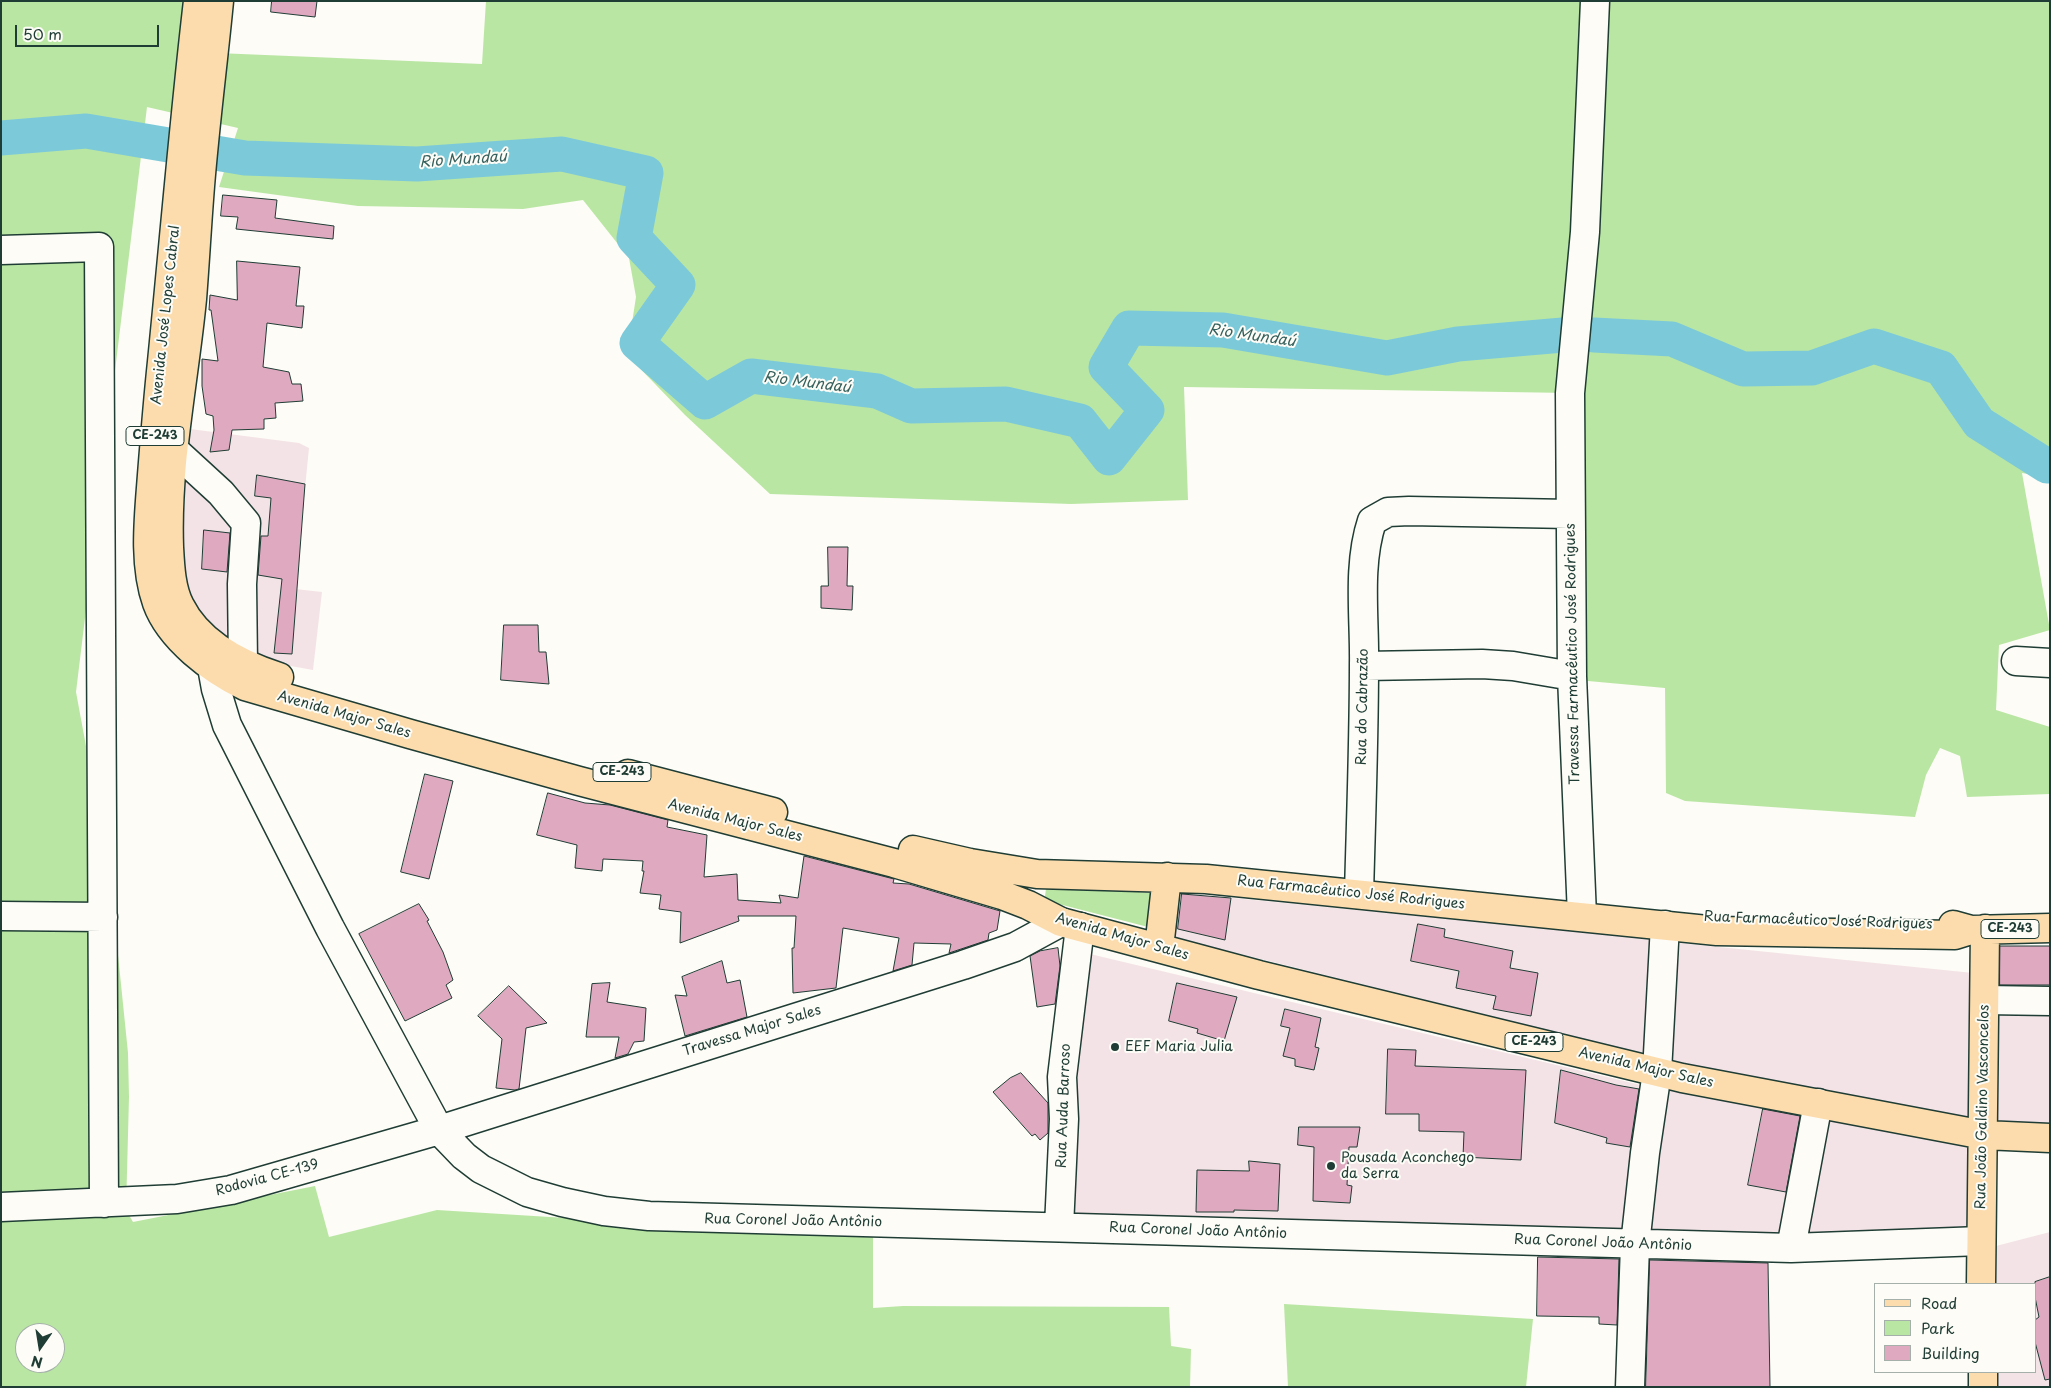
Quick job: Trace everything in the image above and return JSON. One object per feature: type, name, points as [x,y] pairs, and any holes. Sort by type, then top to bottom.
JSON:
[{"type":"main road","name":"Avenida José Lopes Cabral","points":[[198,1],[196,124],[190,184],[192,300],[164,448],[173,587],[179,605],[214,657]]},
{"type":"main road","name":"Avenida José Lopes Cabral","points":[[196,124],[220,1]]},
{"type":"main road","name":"Avenida Major Sales","points":[[214,657],[228,656],[253,669],[296,683],[789,826],[894,863],[1002,895],[1070,925],[1259,975],[1657,1072],[1984,1135],[2050,1138]]},
{"type":"main road","name":"Avenida Major Sales","points":[[214,657],[246,686],[289,700],[560,776],[789,826],[1036,874]]},
{"type":"main road","name":"Rua Farmacêutico José Rodrigues","points":[[1036,874],[1167,877],[1359,894],[1717,931],[1954,935],[1978,930],[2050,928]]},
{"type":"main road","points":[[1028,905],[1036,874]]},
{"type":"main road","points":[[1159,948],[1167,877]]},
{"type":"main road","name":"Rua Farmacêutico José Rodrigues","points":[[1665,925],[1696,918],[1950,924],[1978,930]]},
{"type":"main road","name":"Rua João Galdino Vasconcelos","points":[[1978,930],[1985,1000],[1982,1283]]},
{"type":"main road","points":[[1983,1373],[1984,1387]]},
{"type":"street","name":"Travessa Farmacêutico José Rodrigues","points":[[1582,916],[1572,676],[1570,393],[1584,232],[1595,1]]},
{"type":"street","points":[[1,250],[99,247],[104,1203]]},
{"type":"street","points":[[164,448],[220,493],[246,523],[242,584],[242,663]]},
{"type":"street","name":"Rua do Cabrazão","points":[[1359,894],[1366,539],[1372,522],[1388,512],[1409,511],[1570,514]]},
{"type":"street","name":"Rua Coronel João Antônio","points":[[214,657],[216,689],[228,726],[240,752],[330,928],[439,1130],[464,1156],[502,1180],[527,1192],[604,1211],[701,1218],[1791,1248],[1981,1241]]},
{"type":"street","points":[[2016,661],[2050,662]]},
{"type":"street","points":[[1364,666],[1482,664],[1513,666],[1572,676]]},
{"type":"street","points":[[1,916],[103,918]]},
{"type":"street","name":"Travessa Major Sales","points":[[439,1130],[963,965],[1070,925]]},
{"type":"street","name":"Rua Auda Barroso","points":[[1059,1227],[1064,1118],[1062,1078],[1070,925]]},
{"type":"street","points":[[1630,1387],[1635,1244],[1645,1152],[1657,1072],[1665,925]]},
{"type":"street","points":[[1985,1000],[2050,1001]]},
{"type":"street","points":[[1791,1248],[1818,1103]]},
{"type":"street","name":"Rodovia CE-139","points":[[1,1208],[177,1199],[231,1190],[439,1130]]},
{"type":"shaded area","points":[[190,429],[299,443],[309,448],[295,589],[322,592],[313,670],[263,661],[217,636],[190,602],[181,551]]},
{"type":"shaded area","points":[[1182,893],[1655,939],[1648,1055],[1172,937]]},
{"type":"shaded area","points":[[1680,943],[1973,973],[1972,1121],[1669,1065]]},
{"type":"shaded area","points":[[1090,954],[1645,1086],[1624,1234],[1063,1219],[1067,1122]]},
{"type":"shaded area","points":[[1995,1011],[2050,1012],[2050,1125],[1995,1125]]},
{"type":"shaded area","points":[[1665,1090],[1973,1142],[1970,1230],[1650,1234]]},
{"type":"shaded area","points":[[2050,1232],[2050,1387],[1996,1387],[1996,1373],[2036,1373],[2036,1283],[1996,1283],[1996,1246]]},
{"type":"green space","points":[[1,1],[196,1],[193,52],[482,64],[486,1],[2050,1],[2050,478],[2022,473],[2050,630],[1999,645],[1996,710],[2050,727],[2050,794],[1967,797],[1960,756],[1940,748],[1926,775],[1915,817],[1685,801],[1666,793],[1665,688],[1588,681],[1573,682],[1570,393],[1184,387],[1188,500],[1071,504],[770,494],[685,415],[627,355],[636,297],[629,258],[583,200],[523,209],[358,206],[219,187],[238,128],[147,107],[76,692],[110,876],[128,1053],[129,1097],[126,1210],[133,1222],[315,1186],[329,1237],[437,1210],[873,1237],[873,1308],[903,1306],[1169,1307],[1171,1346],[1191,1349],[1190,1387],[1,1387]]},
{"type":"green space","points":[[1054,886],[1152,893],[1148,927],[1047,901],[1045,896],[1046,889]]},
{"type":"green space","points":[[1284,1304],[1533,1319],[1526,1387],[1288,1387]]},
{"type":"building","points":[[272,1],[317,1],[315,17],[271,12]]},
{"type":"building","points":[[223,195],[277,200],[275,218],[334,226],[333,239],[236,229],[238,217],[221,216]]},
{"type":"building","points":[[237,261],[300,267],[296,306],[304,306],[302,328],[267,323],[263,367],[289,372],[292,384],[301,384],[303,401],[275,403],[276,418],[264,419],[264,429],[232,430],[229,450],[210,452],[214,430],[213,416],[206,414],[202,386],[202,359],[218,361],[211,310],[209,310],[210,295],[237,300]]},
{"type":"building","points":[[257,475],[305,484],[292,654],[274,653],[282,579],[258,575],[261,536],[268,536],[271,498],[255,496]]},
{"type":"building","points":[[204,530],[230,533],[227,572],[202,569]]},
{"type":"building","points":[[828,547],[848,547],[847,586],[853,586],[852,610],[821,608],[821,586],[828,586]]},
{"type":"building","points":[[504,625],[538,625],[539,652],[546,652],[549,684],[501,680]]},
{"type":"building","points":[[425,774],[453,781],[429,879],[401,872]]},
{"type":"building","points":[[548,793],[585,803],[610,805],[668,820],[667,827],[707,835],[704,877],[737,874],[738,900],[781,903],[779,895],[798,898],[804,856],[894,879],[893,883],[909,884],[1000,911],[997,930],[989,933],[988,940],[949,953],[951,944],[914,943],[912,965],[893,971],[899,938],[843,928],[836,988],[793,993],[792,948],[794,948],[796,916],[738,916],[739,921],[680,943],[681,912],[659,909],[661,895],[640,893],[644,871],[642,871],[643,861],[603,859],[602,871],[575,868],[577,845],[537,835]]},
{"type":"building","points":[[1182,894],[1231,898],[1225,940],[1178,929]]},
{"type":"building","points":[[419,904],[429,920],[427,921],[443,952],[453,980],[446,985],[452,998],[405,1021],[359,934]]},
{"type":"building","points":[[1418,924],[1445,929],[1444,937],[1513,951],[1510,968],[1538,973],[1531,1016],[1493,1009],[1496,996],[1456,988],[1459,971],[1411,961]]},
{"type":"building","points":[[2000,946],[2050,946],[2050,985],[2000,985]]},
{"type":"building","points":[[1058,948],[1060,966],[1055,1004],[1037,1007],[1030,956],[1040,951]]},
{"type":"building","points":[[722,961],[727,983],[740,980],[747,1017],[685,1036],[675,995],[687,996],[682,977]]},
{"type":"building","points":[[610,983],[607,1002],[646,1008],[644,1041],[634,1042],[628,1054],[615,1058],[619,1037],[586,1037],[592,984]]},
{"type":"building","points":[[1177,983],[1237,997],[1224,1041],[1197,1033],[1198,1029],[1169,1021]]},
{"type":"building","points":[[509,986],[547,1023],[526,1028],[519,1089],[515,1090],[496,1088],[502,1039],[478,1016]]},
{"type":"building","points":[[1285,1009],[1321,1018],[1315,1047],[1319,1048],[1314,1070],[1295,1066],[1295,1059],[1283,1056],[1290,1028],[1281,1026]]},
{"type":"building","points":[[1388,1049],[1416,1050],[1415,1066],[1526,1070],[1521,1160],[1463,1157],[1464,1132],[1419,1131],[1419,1114],[1386,1114]]},
{"type":"building","points":[[1561,1070],[1616,1085],[1639,1089],[1630,1147],[1606,1143],[1607,1138],[1555,1123]]},
{"type":"building","points":[[1021,1073],[1048,1103],[1048,1133],[1040,1140],[1035,1134],[1032,1136],[993,1092],[1010,1078]]},
{"type":"building","points":[[1763,1109],[1800,1116],[1786,1192],[1748,1185]]},
{"type":"building","name":"Pousada Aconchego da Serra","points":[[1299,1127],[1360,1127],[1357,1147],[1349,1147],[1347,1185],[1352,1186],[1350,1203],[1313,1201],[1314,1147],[1298,1145]]},
{"type":"building","points":[[1249,1161],[1280,1164],[1278,1211],[1234,1210],[1234,1212],[1196,1212],[1197,1170],[1249,1171]]},
{"type":"building","points":[[1538,1257],[1619,1259],[1617,1325],[1599,1324],[1599,1317],[1537,1316]]},
{"type":"building","points":[[1650,1260],[1768,1263],[1770,1387],[1646,1387]]},
{"type":"building","points":[[2050,1277],[2050,1379],[2045,1380],[2036,1346],[2036,1319],[2039,1317],[2035,1282]]},
{"type":"waterway","name":"Rio Mundaú","points":[[1,138],[86,131],[245,158],[417,164],[562,154],[646,173],[634,238],[678,285],[637,343],[705,402],[751,376],[877,391],[911,406],[1006,404],[1080,421],[1109,458],[1147,410],[1106,367],[1129,328],[1223,330],[1387,358],[1458,344],[1563,335]]},
{"type":"waterway","name":"Rio Mundaú","points":[[1594,335],[1672,339],[1743,369],[1812,368],[1874,346],[1941,368],[1979,423],[2047,466],[2050,465]]},
{"type":"place","name":"EEF Maria Julia","points":[[1115,1047]]},
{"type":"place","name":"Pousada Aconchego da Serra","points":[[1331,1166]]}]
